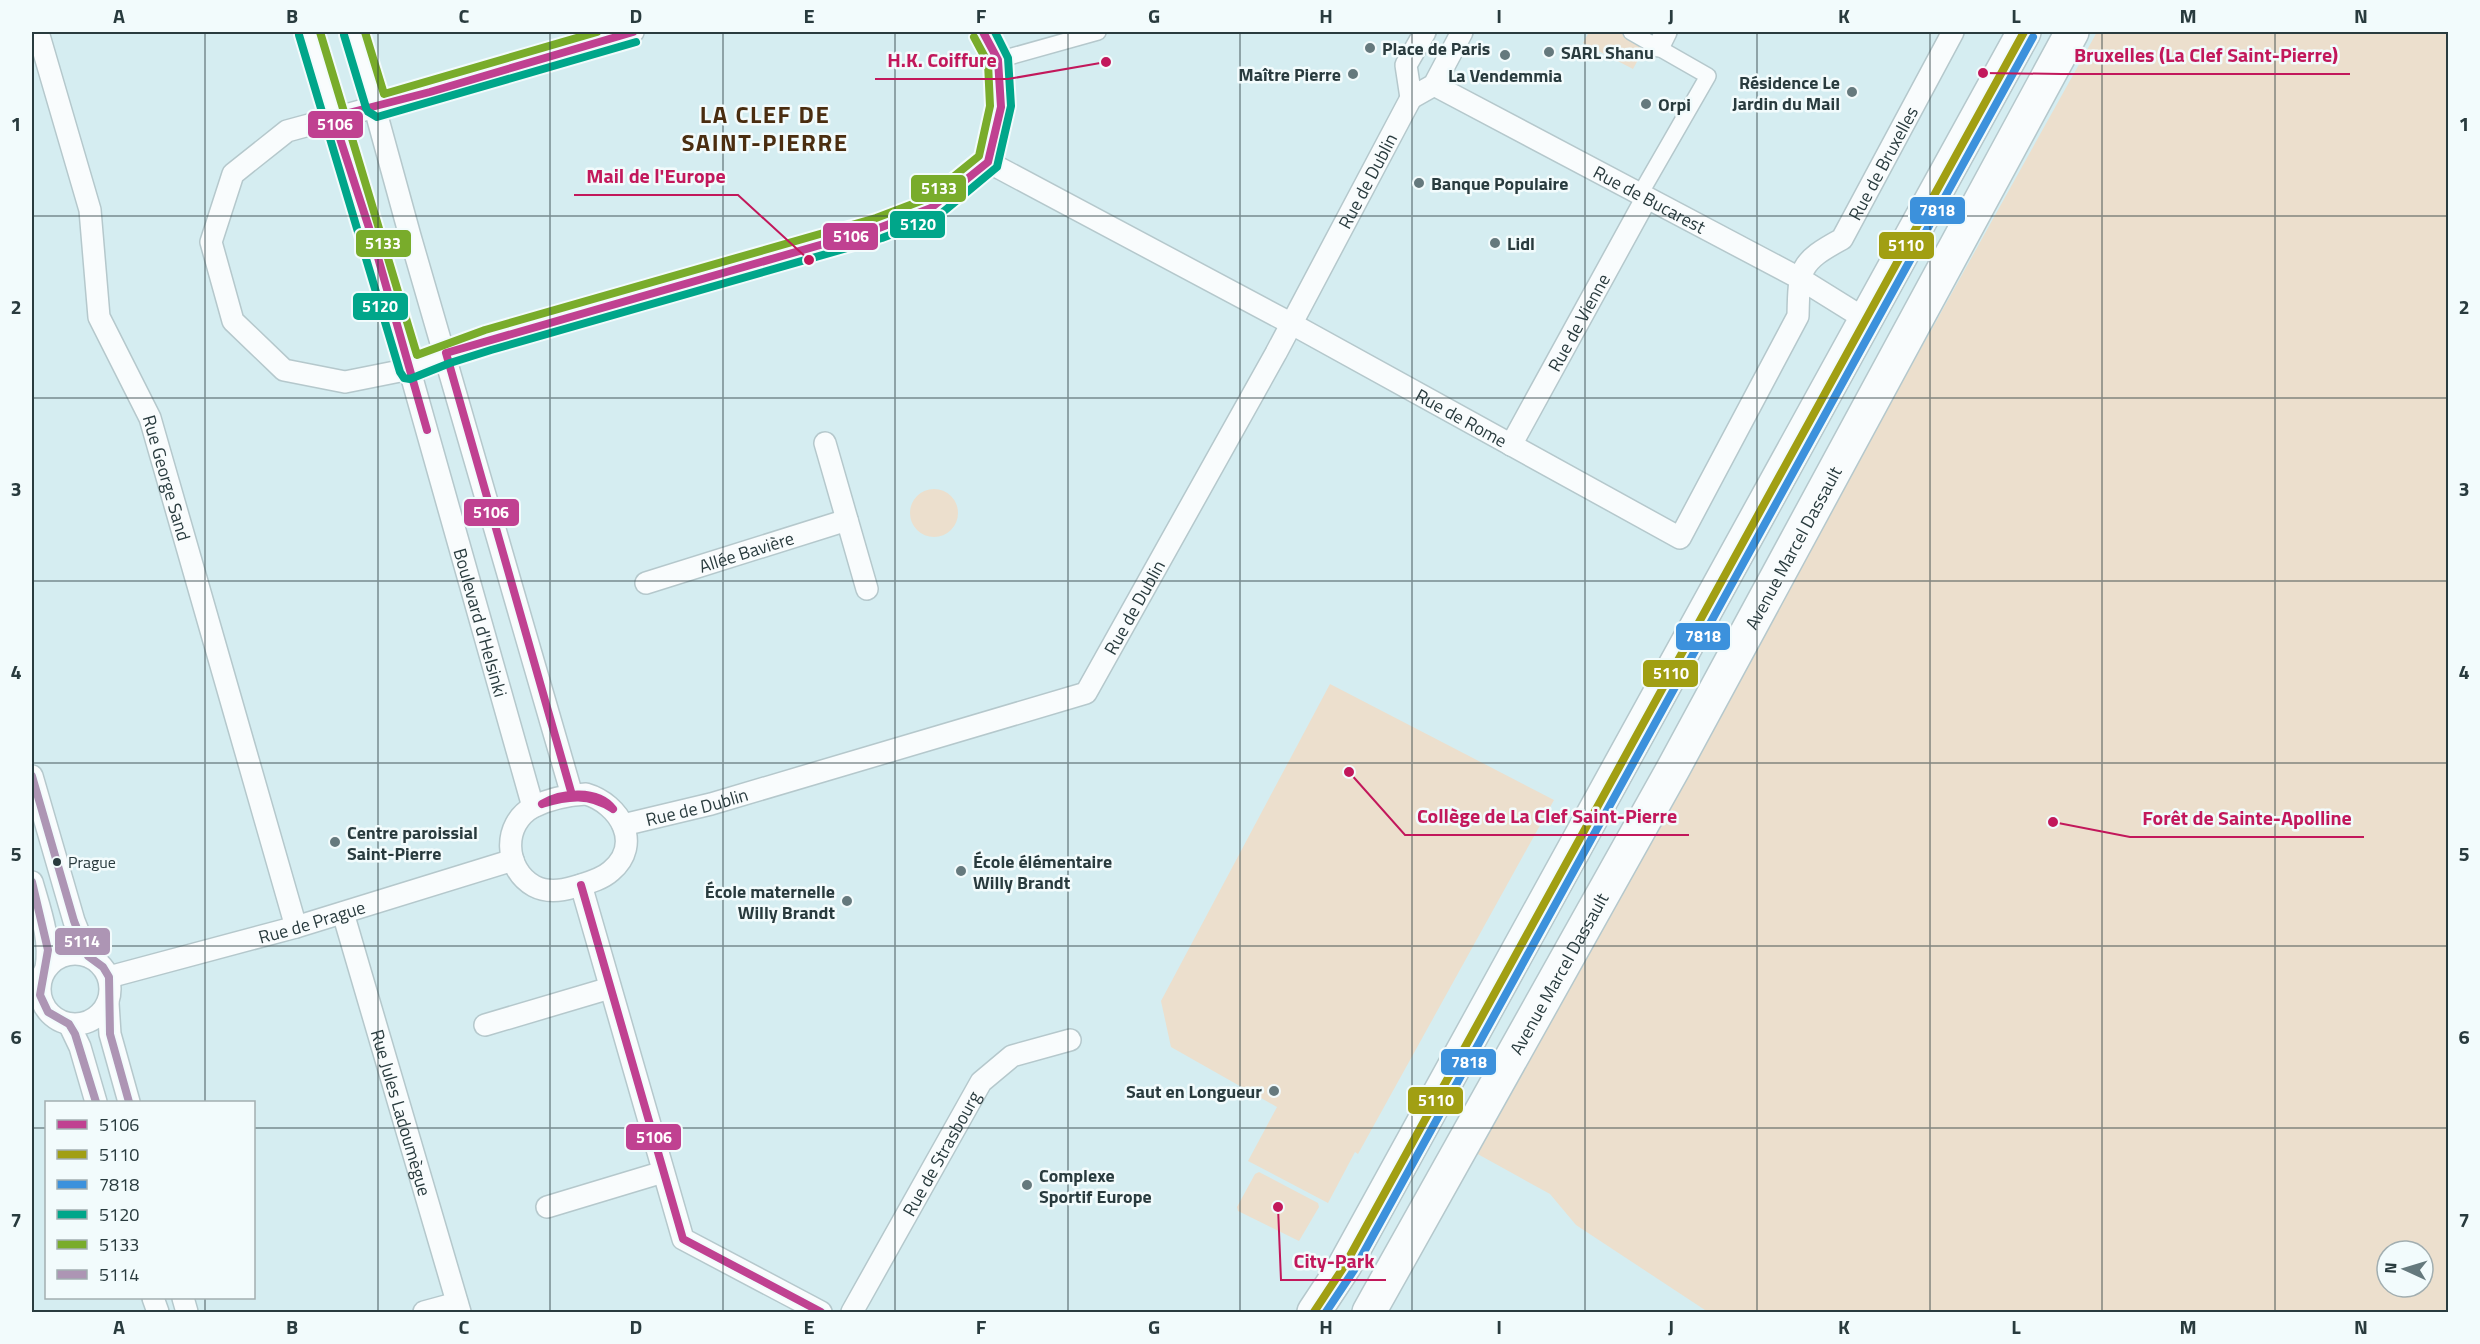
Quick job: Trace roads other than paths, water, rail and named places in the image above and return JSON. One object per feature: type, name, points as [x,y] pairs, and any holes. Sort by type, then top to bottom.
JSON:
[{"type":"main road","points":[[1314,1312],[1351,1255],[2024,32]]},
{"type":"main road","name":"Avenue Marcel Dassault","points":[[1369,1312],[1678,759],[2072,32]]},
{"type":"street","name":"Rue George Sand","points":[[39,32],[90,210],[99,317],[150,417],[296,927]]},
{"type":"street","name":"Boulevard d'Helsinki","points":[[309,32],[333,117],[373,240],[533,807]]},
{"type":"street","points":[[354,32],[377,107],[410,236],[446,353],[572,795]]},
{"type":"street","points":[[633,32],[570,40],[377,107],[287,131],[233,174],[211,242],[233,321],[284,370],[345,382],[410,369],[446,353],[879,228],[931,208],[988,162],[1000,107],[998,60],[983,32]]},
{"type":"street","points":[[998,60],[1098,32]]},
{"type":"street","points":[[1425,32],[1406,65],[1411,98],[1434,85],[1462,32]]},
{"type":"street","points":[[1632,32],[1662,39],[1708,76],[1642,197]]},
{"type":"street","name":"Rue de Bruxelles","points":[[1799,278],[1814,254],[1842,239],[1953,32]]},
{"type":"street","name":"Rue de Bucarest","points":[[1434,85],[1799,278],[1865,319]]},
{"type":"street","name":"Rue de Dublin","points":[[623,825],[711,804],[1086,693],[1292,324],[1411,98]]},
{"type":"street","name":"Rue de Rome","points":[[988,162],[1292,324],[1680,538],[1798,316],[1799,278]]},
{"type":"street","name":"Rue de Vienne","points":[[1511,445],[1642,197]]},
{"type":"street","points":[[825,443],[867,589]]},
{"type":"street","name":"Allée Bavière","points":[[646,583],[848,520]]},
{"type":"street","points":[[32,776],[74,921],[88,956]]},
{"type":"street","points":[[586,794],[600,798],[611,806],[623,825],[625,844],[614,869],[603,878],[581,885],[549,891],[536,887],[524,879],[513,860],[510,841],[514,828],[522,816],[533,807],[572,795],[586,794]]},
{"type":"street","name":"Rue de Prague","points":[[109,977],[296,927],[513,860]]},
{"type":"street","points":[[32,882],[44,923],[48,950],[46,968],[40,986],[43,1004],[55,1018],[69,1024],[90,1022],[98,1017],[108,1003],[111,993],[109,977],[103,967],[88,956],[69,954],[60,957],[46,968]]},
{"type":"street","points":[[581,885],[683,1239],[820,1312]]},
{"type":"street","name":"Rue Jules Ladoumègue","points":[[344,913],[459,1308]]},
{"type":"street","points":[[485,1025],[610,988]]},
{"type":"street","points":[[108,1003],[110,1034],[129,1101]]},
{"type":"street","points":[[69,1024],[80,1047],[96,1101]]},
{"type":"street","name":"Rue de Strasbourg","points":[[852,1312],[981,1082],[1012,1056],[1070,1040]]},
{"type":"street","points":[[547,1207],[663,1172]]},
{"type":"street","points":[[424,1312],[459,1308]]},
{"type":"place","name":"Place de Paris","points":[[1370,48]]},
{"type":"place","name":"SARL Shanu","points":[[1549,52]]},
{"type":"place","name":"La Vendemmia","points":[[1505,55]]},
{"type":"place","name":"H.K. Coiffure","points":[[1106,62]]},
{"type":"place","name":"Bruxelles (La Clef Saint-Pierre)","points":[[1983,73]]},
{"type":"place","name":"Maître Pierre","points":[[1353,74]]},
{"type":"place","name":"Résidence Le Jardin du Mail","points":[[1852,92]]},
{"type":"place","name":"Orpi","points":[[1646,104]]},
{"type":"place","name":"Banque Populaire","points":[[1419,183]]},
{"type":"place","name":"Lidl","points":[[1495,243]]},
{"type":"place","name":"Mail de l'Europe","points":[[809,260]]},
{"type":"place","name":"Collège de La Clef Saint-Pierre","points":[[1349,772]]},
{"type":"place","name":"Forêt de Sainte-Apolline","points":[[2053,822]]},
{"type":"place","name":"Centre paroissial Saint-Pierre","points":[[335,842]]},
{"type":"place","name":"Prague","points":[[57,862]]},
{"type":"place","name":"École élémentaire Willy Brandt","points":[[961,871]]},
{"type":"place","name":"École maternelle Willy Brandt","points":[[847,901]]},
{"type":"place","name":"Saut en Longueur","points":[[1274,1091]]},
{"type":"place","name":"Complexe Sportif Europe","points":[[1027,1185]]},
{"type":"place","name":"City-Park","points":[[1278,1207]]},
{"type":"district","name":"LA CLEF DE SAINT-PIERRE","points":[[765,128]]}]
